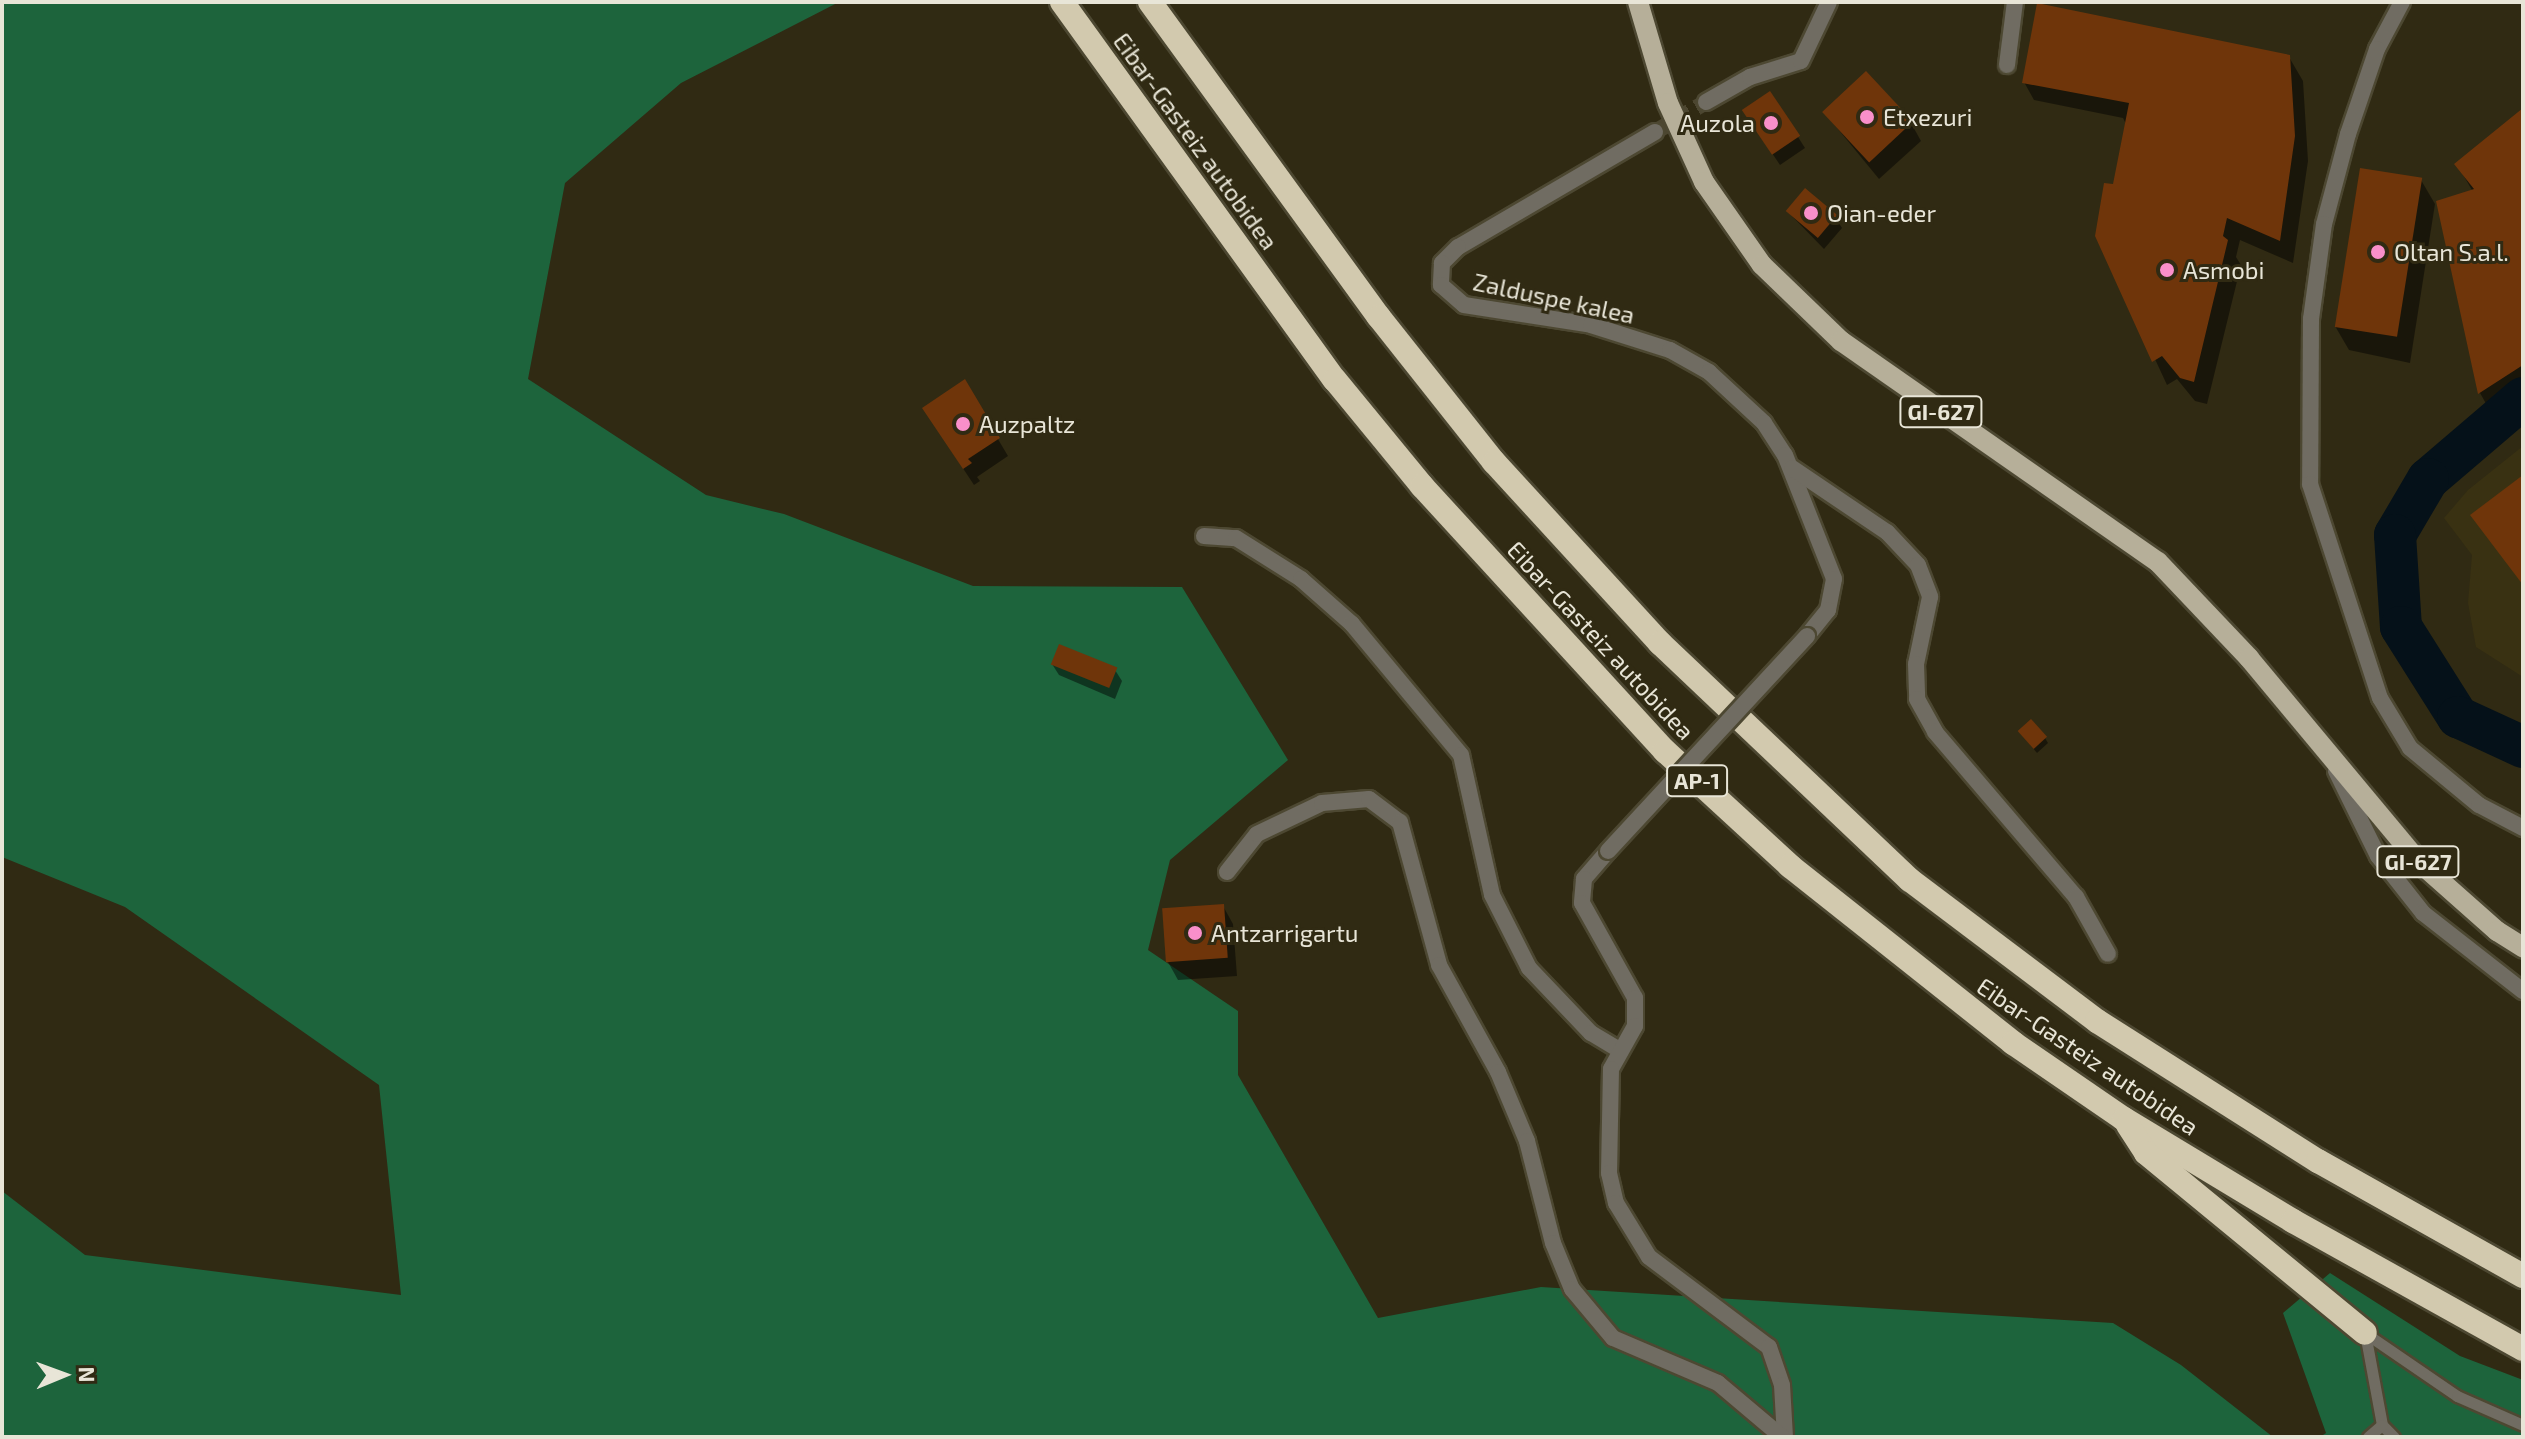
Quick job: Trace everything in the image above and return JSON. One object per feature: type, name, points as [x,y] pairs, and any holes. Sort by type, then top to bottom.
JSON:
[{"type":"highway","name":"Eibar-Gasteiz autobidea","points":[[1062,2],[1335,380],[1422,486],[1665,751],[1903,960],[2124,1119],[2293,1221],[2523,1349]]},
{"type":"highway","name":"Eibar-Gasteiz autobidea","points":[[1150,2],[1379,317],[1494,462],[1660,643],[1910,880],[2097,1021],[2318,1161],[2523,1276]]},
{"type":"highway","points":[[2124,1119],[2146,1153],[2246,1230],[2365,1333]]},
{"type":"main road","name":"GI-627","points":[[1638,2],[1668,103],[1704,182],[1762,265],[1841,341],[2158,562],[2249,658],[2330,759],[2419,862],[2497,931],[2523,947]]},
{"type":"street","points":[[1706,102],[1750,77],[1801,61],[1829,2]]},
{"type":"street","points":[[2007,65],[2015,2]]},
{"type":"street","points":[[2397,4],[2377,49],[2348,134],[2324,224],[2311,319],[2310,484],[2380,698],[2410,748],[2459,791],[2523,828]]},
{"type":"street","name":"Zalduspe kalea","points":[[1655,132],[1461,244],[1442,263],[1442,287],[1464,305],[1591,325],[1692,361],[1764,423],[1790,467]]},
{"type":"street","points":[[1783,1437],[1782,1385],[1769,1347],[1649,1257],[1616,1203],[1609,1173],[1608,1112],[1618,1049],[1635,1026],[1635,998],[1582,903],[1584,879],[1828,610],[1834,579],[1790,467]]},
{"type":"street","points":[[1790,467],[1887,532],[1918,565],[1930,597],[1916,664],[1917,699],[1935,732],[2076,897],[2108,954]]},
{"type":"street","points":[[1204,536],[1236,538],[1301,579],[1352,624],[1461,755],[1492,895],[1529,968],[1591,1033],[1618,1049]]},
{"type":"street","points":[[2330,759],[2378,856],[2423,913],[2523,991]]},
{"type":"street","points":[[1227,872],[1257,834],[1322,803],[1369,799],[1400,822],[1439,965],[1498,1072],[1527,1141],[1553,1243],[1572,1289],[1613,1338],[1718,1383],[1783,1437]]},
{"type":"lane","points":[[2365,1333],[2457,1396],[2523,1425]]},
{"type":"lane","points":[[2365,1333],[2382,1425],[2394,1437]]},
{"type":"lane","points":[[2368,1437],[2382,1425]]},
{"type":"shaded area","points":[[2523,446],[2523,677],[2476,647],[2468,603],[2472,555],[2444,518],[2468,490]]},
{"type":"green space","points":[[2,2],[839,2],[681,83],[565,183],[528,379],[706,495],[784,514],[973,586],[1182,587],[1288,760],[1170,860],[1148,950],[1238,1011],[1238,1075],[1378,1318],[1541,1287],[2113,1323],[2181,1365],[2273,1437],[2,1437],[2,1191],[85,1255],[401,1295],[379,1085],[125,907],[2,857]]},
{"type":"green space","points":[[2330,1273],[2460,1356],[2523,1380],[2523,1437],[2320,1437],[2326,1433],[2283,1313]]},
{"type":"building","name":"Asmobi","points":[[2037,3],[2290,55],[2295,136],[2280,241],[2227,218],[2223,236],[2228,240],[2194,382],[2180,378],[2162,356],[2152,362],[2095,236],[2104,183],[2113,184],[2129,103],[2022,83]]},
{"type":"building","name":"Etxezuri","points":[[1866,71],[1913,121],[1869,162],[1822,112]]},
{"type":"building","name":"Auzola","points":[[1770,91],[1800,136],[1772,155],[1742,110]]},
{"type":"building","points":[[2523,108],[2523,365],[2478,394],[2436,201],[2474,189],[2454,164]]},
{"type":"building","name":"Oltan S.a.l.","points":[[2360,168],[2422,178],[2397,337],[2335,327]]},
{"type":"building","name":"Oian-eder","points":[[1805,188],[1837,215],[1818,238],[1786,211]]},
{"type":"building","name":"Auzpaltz","points":[[965,379],[1000,438],[968,459],[972,463],[963,469],[922,408]]},
{"type":"building","points":[[2523,475],[2523,585],[2470,515]]},
{"type":"building","points":[[1059,644],[1117,668],[1109,688],[1051,664]]},
{"type":"building","points":[[2031,719],[2047,737],[2034,749],[2018,731]]},
{"type":"building","name":"Antzarrigartu","points":[[1224,904],[1228,958],[1166,962],[1162,908]]},
{"type":"waterway","points":[[2523,398],[2428,479],[2395,535],[2401,627],[2458,717],[2523,747]]},
{"type":"tunnel","points":[[1655,132],[1706,102]]},
{"type":"place","name":"Etxezuri","points":[[1867,117]]},
{"type":"place","name":"Auzola","points":[[1771,123]]},
{"type":"place","name":"Oian-eder","points":[[1811,213]]},
{"type":"place","name":"Oltan S.a.l.","points":[[2378,252]]},
{"type":"place","name":"Asmobi","points":[[2167,270]]},
{"type":"place","name":"Auzpaltz","points":[[963,424]]},
{"type":"place","name":"Antzarrigartu","points":[[1195,933]]}]
